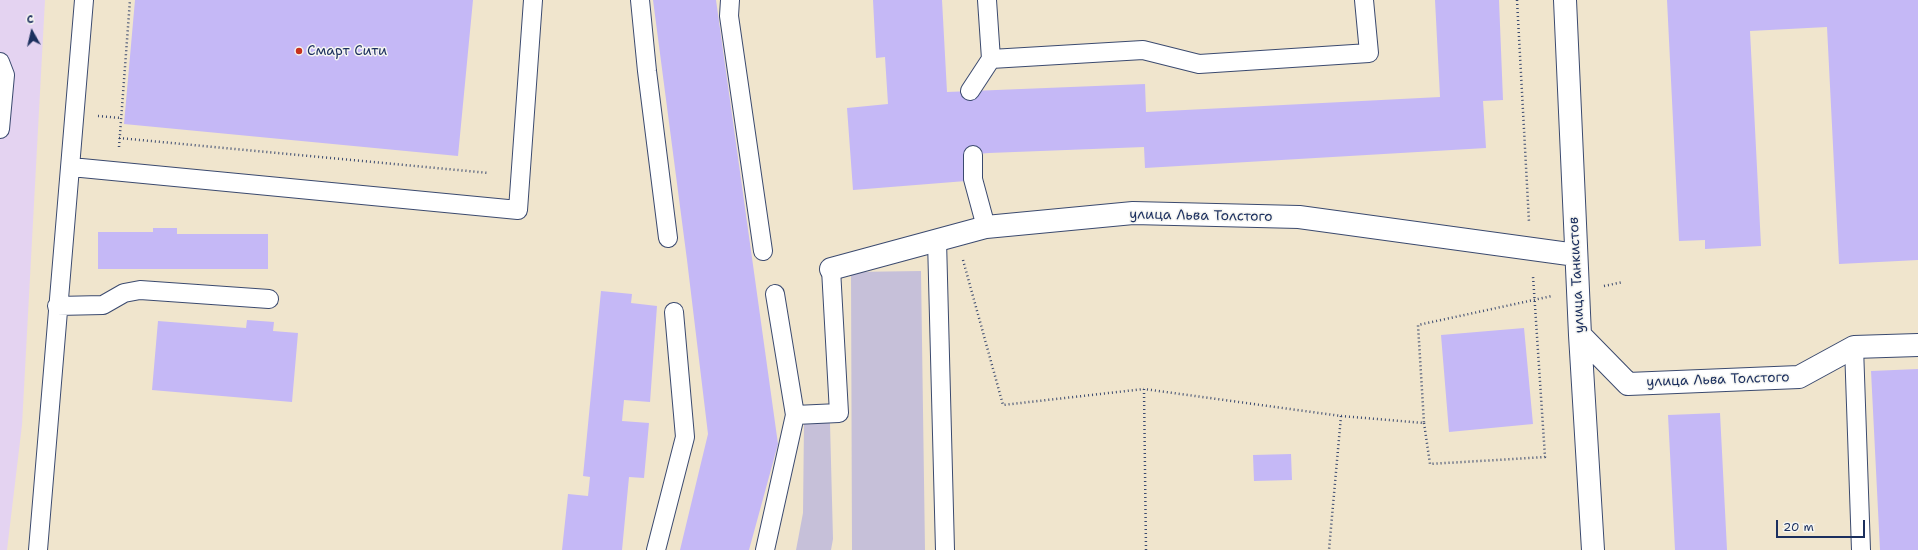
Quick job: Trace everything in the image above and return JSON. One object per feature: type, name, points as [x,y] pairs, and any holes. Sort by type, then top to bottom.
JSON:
[{"type":"street","name":"улица Танкистов","points":[[1565,0],[1580,334],[1593,550]]},
{"type":"street","name":"улица Льва Толстого","points":[[831,269],[986,227],[1133,213],[1299,217],[1576,255]]},
{"type":"street","name":"улица Льва Толстого","points":[[1580,334],[1628,384],[1799,377],[1854,347],[1918,345]]},
{"type":"lane","points":[[38,550],[57,306],[71,167],[84,0]]},
{"type":"lane","points":[[71,167],[518,210],[533,0]]},
{"type":"lane","points":[[640,0],[647,71],[668,238]]},
{"type":"lane","points":[[730,0],[730,16],[763,251]]},
{"type":"lane","points":[[970,91],[991,59],[987,0]]},
{"type":"lane","points":[[991,59],[1143,50],[1199,64],[1369,53],[1364,0]]},
{"type":"lane","points":[[0,62],[4,68],[5,75],[0,129]]},
{"type":"lane","points":[[973,155],[973,179],[986,227]]},
{"type":"lane","points":[[945,550],[947,238]]},
{"type":"lane","points":[[795,415],[839,413],[831,269]]},
{"type":"lane","points":[[57,306],[103,305],[124,293],[140,290],[269,299]]},
{"type":"lane","points":[[765,550],[795,415],[775,294]]},
{"type":"lane","points":[[656,550],[685,437],[674,312]]},
{"type":"lane","points":[[1854,347],[1861,550]]},
{"type":"path","points":[[117,171],[130,0]]},
{"type":"path","points":[[1517,0],[1534,300],[1545,457],[1430,464],[1424,423],[1418,325],[1534,300],[1623,282]]},
{"type":"path","points":[[119,138],[489,173]]},
{"type":"path","points":[[947,238],[1003,405],[1144,389],[1341,416],[1424,423]]},
{"type":"path","points":[[1144,389],[1146,550]]},
{"type":"path","points":[[1328,550],[1341,416]]},
{"type":"shaded area","points":[[0,0],[45,0],[22,425],[7,550],[0,550]]},
{"type":"shaded area","points":[[921,271],[925,550],[852,550],[851,272]]},
{"type":"shaded area","points":[[804,423],[830,423],[833,539],[831,550],[796,550],[803,513]]},
{"type":"building","name":"Смарт Сити","points":[[135,0],[473,0],[458,156],[124,124]]},
{"type":"building","points":[[653,0],[716,0],[778,444],[749,550],[680,550],[708,434]]},
{"type":"building","points":[[873,0],[942,0],[947,92],[1145,84],[1146,112],[1440,97],[1435,0],[1499,0],[1503,100],[1483,101],[1486,148],[1145,168],[1144,147],[989,153],[964,155],[966,181],[853,190],[847,108],[888,104],[885,57],[876,58]]},
{"type":"building","points":[[1667,0],[1918,0],[1918,260],[1839,264],[1827,27],[1750,31],[1761,246],[1705,249],[1705,240],[1679,241]]},
{"type":"building","points":[[153,228],[177,228],[177,234],[268,234],[268,269],[98,269],[98,232],[153,232]]},
{"type":"building","points":[[601,291],[632,294],[631,303],[657,306],[650,402],[624,400],[622,421],[649,423],[644,478],[629,477],[622,550],[562,550],[568,494],[588,496],[590,477],[583,476]]},
{"type":"building","points":[[247,320],[274,322],[273,331],[298,333],[292,402],[152,390],[158,321],[246,328]]},
{"type":"building","points":[[1524,328],[1533,424],[1449,432],[1441,335]]},
{"type":"building","points":[[1918,369],[1918,550],[1880,550],[1871,371]]},
{"type":"building","points":[[1720,413],[1727,550],[1675,550],[1668,415]]},
{"type":"building","points":[[1291,454],[1292,480],[1254,481],[1253,455]]},
{"type":"place","name":"Смарт Сити","points":[[299,51]]}]
